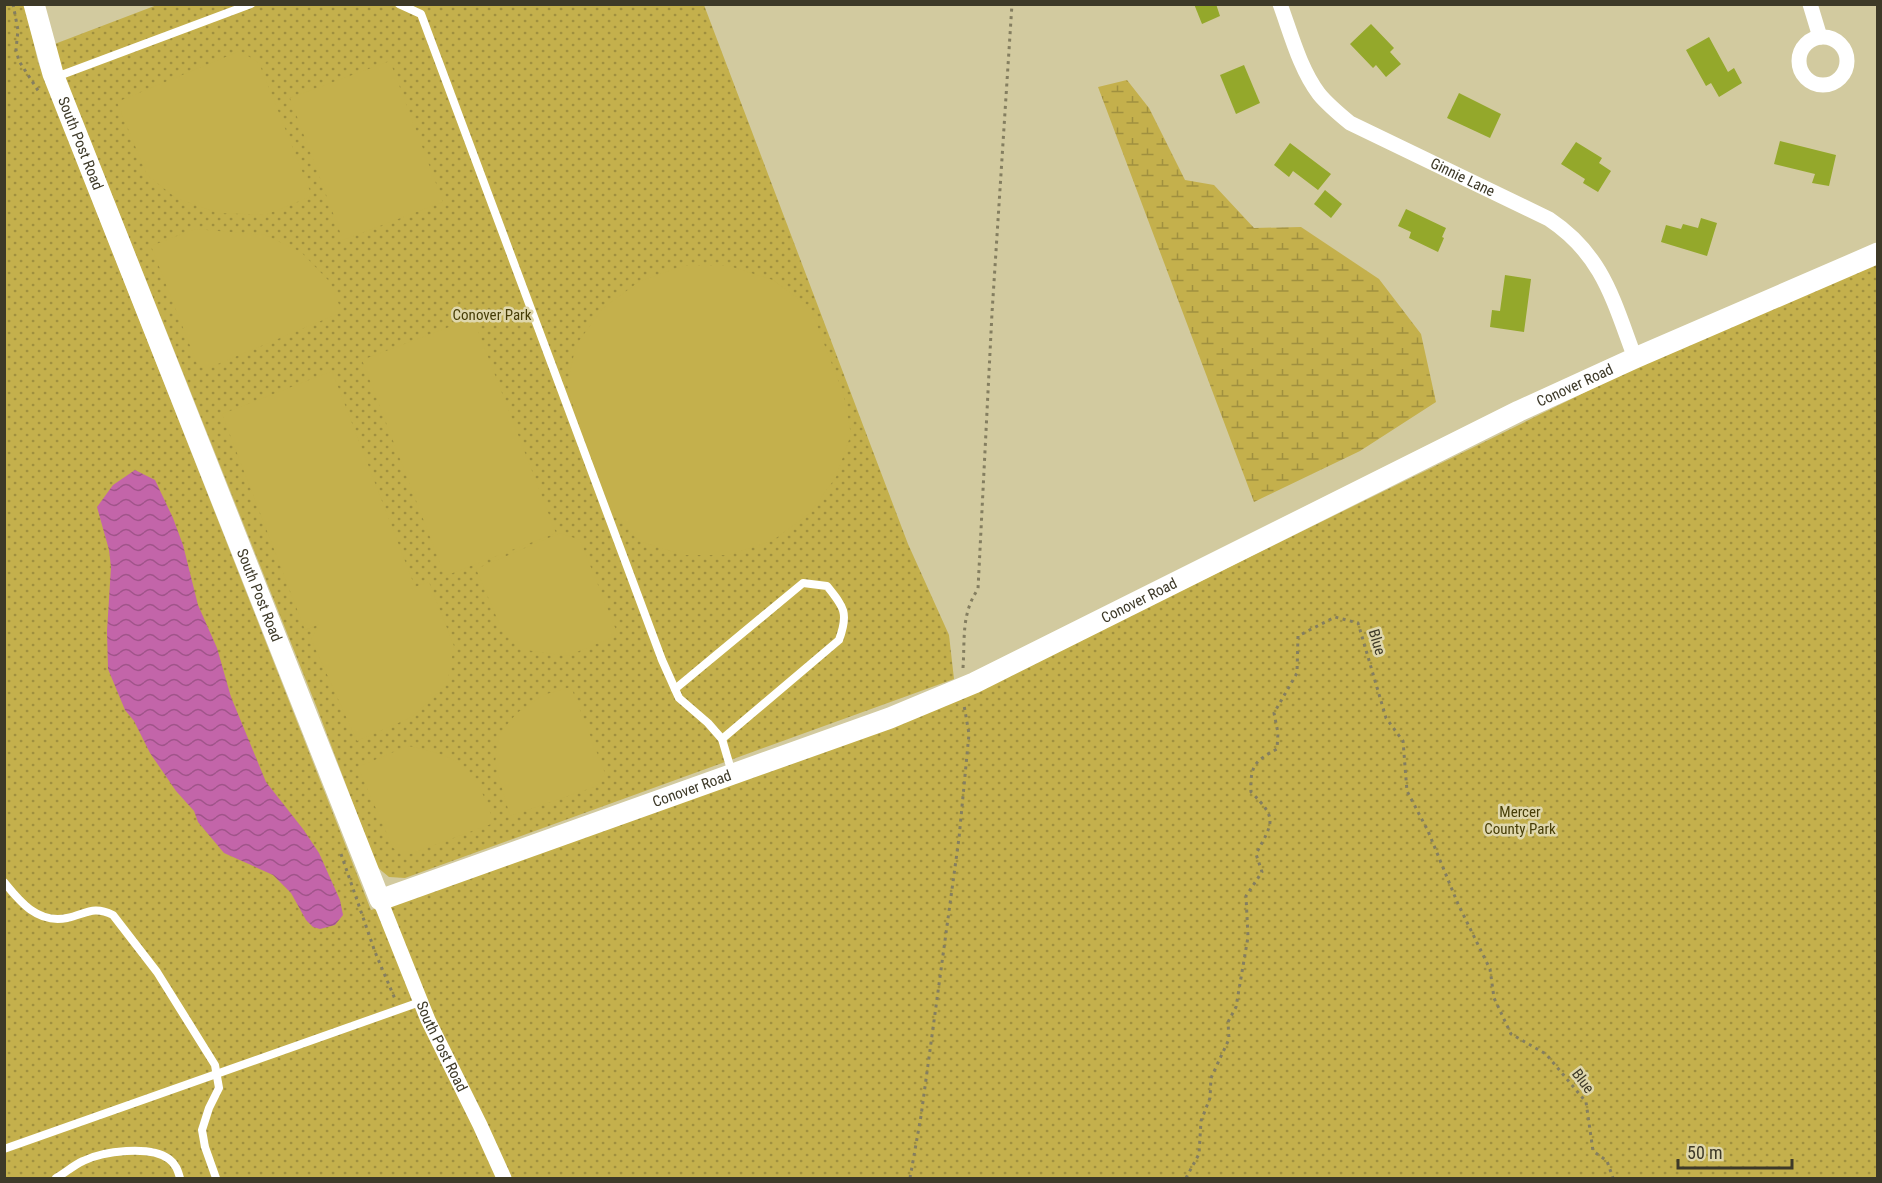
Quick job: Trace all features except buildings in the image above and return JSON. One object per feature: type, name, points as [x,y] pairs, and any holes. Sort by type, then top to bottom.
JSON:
[{"type":"street","name":"South Post Road","points":[[34,4],[54,77],[420,1002],[504,1179]]},
{"type":"street","name":"Ginnie Lane","points":[[1280,4],[1308,75],[1319,93],[1341,116],[1362,130],[1549,219],[1567,231],[1584,247],[1598,266],[1635,358]]},
{"type":"street","points":[[1810,4],[1820,37]]},
{"type":"street","name":"Conover Road","points":[[380,900],[890,718],[962,688],[1029,657],[1431,454],[1635,358],[1878,253]]},
{"type":"lane","points":[[54,77],[251,4]]},
{"type":"lane","points":[[399,4],[421,14],[658,649],[675,689],[679,698],[708,723],[722,739],[732,774]]},
{"type":"lane","points":[[675,689],[803,584],[827,586],[841,603],[846,622],[839,640],[722,739]]},
{"type":"lane","points":[[4,882],[23,905],[40,916],[65,919],[89,910],[102,910],[112,915],[157,972],[215,1065],[219,1088],[202,1130],[216,1179]]},
{"type":"lane","points":[[4,1149],[420,1002]]},
{"type":"lane","points":[[56,1179],[82,1161],[101,1154],[119,1151],[151,1153],[170,1159],[177,1167],[180,1179]]},
{"type":"path","points":[[910,1179],[958,838],[969,734],[962,688],[966,613],[969,603],[978,590],[992,313],[1012,4]]},
{"type":"path","name":"Blue","points":[[1186,1179],[1199,1154],[1201,1120],[1210,1098],[1211,1078],[1229,1039],[1228,1022],[1236,1007],[1248,937],[1246,896],[1262,872],[1256,854],[1270,826],[1268,808],[1251,792],[1251,777],[1258,759],[1277,749],[1278,733],[1274,713],[1297,673],[1298,636],[1335,617],[1358,623],[1386,718],[1403,741],[1407,791],[1428,831],[1458,904],[1490,969],[1494,998],[1511,1034],[1546,1054],[1586,1102],[1593,1152],[1606,1161],[1613,1179]]},
{"type":"green space","name":"Mercer County Park","points":[[5,5],[25,5],[38,62],[371,910],[407,899],[1093,634],[1651,360],[1877,263],[1877,1178],[5,1178]]},
{"type":"green space","name":"Conover Park","points":[[157,5],[704,5],[908,544],[949,635],[954,679],[405,878],[389,877],[377,867],[317,708],[52,45]]},
{"type":"green space","points":[[240,51],[259,63],[312,196],[265,215],[218,213],[176,198],[147,175],[117,102]]},
{"type":"green space","points":[[390,61],[443,202],[343,240],[290,98]]},
{"type":"green space","points":[[1127,80],[1149,108],[1185,180],[1214,185],[1254,228],[1301,227],[1379,279],[1421,334],[1436,402],[1360,451],[1254,502],[1098,87]]},
{"type":"green space","points":[[195,229],[265,235],[301,252],[330,282],[342,312],[206,369],[198,366],[151,246]]},
{"type":"green space","points":[[683,266],[729,266],[773,280],[810,307],[843,393],[851,434],[836,477],[809,514],[772,541],[728,555],[683,555],[639,541],[611,511],[579,425],[567,385],[576,345],[603,308],[640,281]]},
{"type":"green space","points":[[473,318],[556,533],[445,576],[362,360]]},
{"type":"green space","points":[[332,371],[415,587],[429,582],[454,646],[447,684],[412,717],[357,741],[311,639],[320,624],[305,630],[222,414]]},
{"type":"green space","points":[[560,533],[580,540],[618,635],[567,656],[526,650],[499,623],[476,569]]},
{"type":"green space","points":[[571,687],[605,773],[597,786],[510,816],[495,763],[499,734],[517,713],[543,695]]},
{"type":"green space","points":[[408,746],[443,755],[465,768],[481,790],[494,823],[407,855],[393,848],[358,767]]},
{"type":"water","points":[[135,470],[155,480],[173,518],[183,545],[198,605],[217,648],[231,697],[266,782],[319,853],[340,900],[343,915],[335,925],[320,929],[313,927],[306,920],[291,893],[273,875],[224,853],[198,822],[194,811],[176,791],[125,710],[108,669],[107,631],[111,567],[109,550],[97,507],[113,485]]}]
